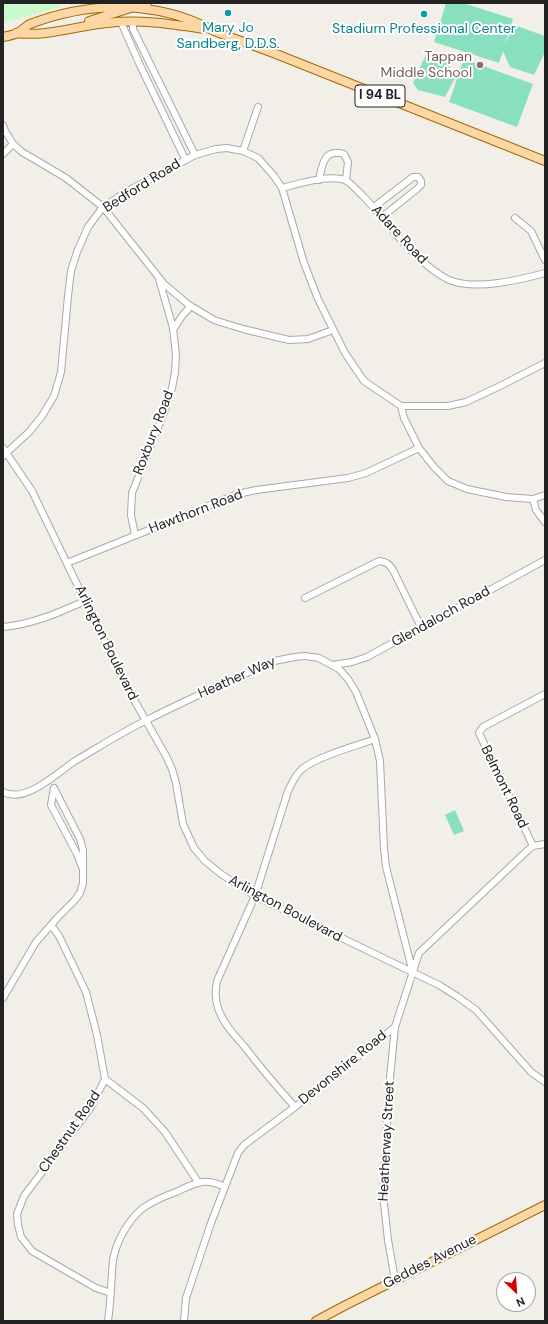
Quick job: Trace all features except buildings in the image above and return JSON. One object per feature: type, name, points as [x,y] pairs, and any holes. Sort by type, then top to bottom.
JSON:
[{"type":"main road","points":[[89,9],[111,3]]},
{"type":"main road","points":[[44,34],[64,27],[102,18],[146,3]]},
{"type":"main road","name":"I 94 BL","points":[[16,34],[29,25],[89,9],[132,7],[174,14],[545,161]]},
{"type":"main road","name":"I 94 BL","points":[[3,37],[16,34],[44,34],[106,23],[121,22],[168,24],[214,31]]},
{"type":"main road","name":"Geddes Avenue","points":[[316,1321],[545,1205]]},
{"type":"street","name":"Bedford Road","points":[[4,452],[29,432],[42,416],[54,396],[61,372],[68,296],[72,271],[77,252],[88,228],[103,207],[185,159],[121,22]]},
{"type":"street","name":"Bedford Road","points":[[133,22],[133,29],[195,155]]},
{"type":"street","points":[[147,78],[156,74]]},
{"type":"street","points":[[244,151],[258,107]]},
{"type":"street","points":[[3,128],[14,144],[22,152],[66,178],[103,207],[164,284],[191,306],[214,320],[243,329],[289,340],[308,339],[333,330]]},
{"type":"street","points":[[3,154],[14,144]]},
{"type":"street","points":[[185,159],[216,149],[227,148],[244,151],[258,158],[269,169],[282,188],[304,263],[318,299],[345,353],[364,381],[401,406],[448,406],[466,402],[498,388],[545,363]]},
{"type":"street","points":[[282,188],[332,178],[346,180],[348,162],[344,154],[339,153],[326,158],[323,163],[319,180]]},
{"type":"street","points":[[374,207],[413,177],[418,177],[421,181],[421,185],[382,217]]},
{"type":"street","name":"Adare Road","points":[[346,180],[374,207],[390,227],[427,266],[451,281],[468,284],[494,283],[529,278],[545,273]]},
{"type":"street","points":[[515,218],[531,231],[545,260]]},
{"type":"street","name":"Roxbury Road","points":[[135,535],[131,515],[132,493],[156,435],[172,388],[176,355],[173,330],[159,278]]},
{"type":"street","points":[[173,330],[191,306]]},
{"type":"street","points":[[401,406],[404,418],[419,448],[434,467],[448,481],[467,489],[506,497],[533,499],[545,495]]},
{"type":"street","name":"Hawthorn Road","points":[[67,563],[238,494],[256,490],[348,478],[366,473],[419,448]]},
{"type":"street","name":"Arlington Boulevard","points":[[4,452],[32,491],[125,684],[166,756],[172,769],[179,795],[183,824],[194,848],[205,861],[221,874],[255,896],[438,985],[467,1003],[481,1016],[531,1072],[545,1082]]},
{"type":"street","points":[[533,499],[536,510],[545,522]]},
{"type":"street","name":"Glendaloch Road","points":[[333,665],[352,662],[367,656],[545,560]]},
{"type":"street","points":[[305,598],[379,561],[388,563],[393,570],[421,627]]},
{"type":"street","points":[[3,627],[32,622],[85,601]]},
{"type":"street","name":"Heather Way","points":[[3,792],[15,794],[29,792],[53,778],[66,767],[146,720],[274,661],[305,656],[319,658],[333,665],[348,679],[356,692],[375,739],[380,761],[386,867],[413,973]]},
{"type":"street","name":"Belmont Road","points":[[533,846],[479,733],[483,727],[545,694]]},
{"type":"street","points":[[295,1107],[232,1032],[218,1009],[215,991],[217,981],[255,896],[288,790],[294,778],[302,769],[314,762],[375,739]]},
{"type":"street","points":[[53,778],[54,788],[51,805],[77,854],[83,871]]},
{"type":"street","points":[[3,998],[36,942],[51,924],[69,907],[80,893],[83,883],[83,850],[80,839],[54,788]]},
{"type":"street","points":[[533,846],[545,844]]},
{"type":"street","name":"Devonshire Road","points":[[184,1321],[186,1298],[211,1223],[238,1153],[244,1146],[395,1027],[419,953],[533,846]]},
{"type":"street","name":"Chestnut Road","points":[[51,924],[59,936],[86,992],[97,1035],[105,1079],[91,1108],[24,1196],[17,1214],[18,1225],[22,1237],[32,1251],[96,1288],[111,1293]]},
{"type":"street","name":"Heatherway Street","points":[[395,1027],[389,1088],[383,1195],[388,1240],[395,1280]]},
{"type":"street","points":[[105,1079],[143,1108],[166,1132],[198,1182]]},
{"type":"street","points":[[108,1321],[113,1260],[116,1248],[122,1235],[133,1220],[143,1209],[157,1200],[198,1182],[206,1180],[225,1187]]},
{"type":"green space","points":[[3,3],[61,3],[62,5],[3,23]]},
{"type":"green space","points":[[446,3],[463,3],[513,19],[505,44],[514,25],[545,36],[545,52],[534,75],[510,67],[503,51],[499,63],[434,42]]},
{"type":"green space","points":[[427,52],[446,59],[455,78],[445,97],[418,90],[413,83]]},
{"type":"green space","points":[[464,59],[533,84],[517,127],[449,102]]},
{"type":"green space","points":[[455,810],[464,831],[454,835],[445,815]]},
{"type":"place","name":"Mary Jo Sandberg, D.D.S.","points":[[228,13]]},
{"type":"place","name":"Stadium Professional Center","points":[[424,14]]},
{"type":"place","name":"Tappan Middle School","points":[[480,65]]}]
